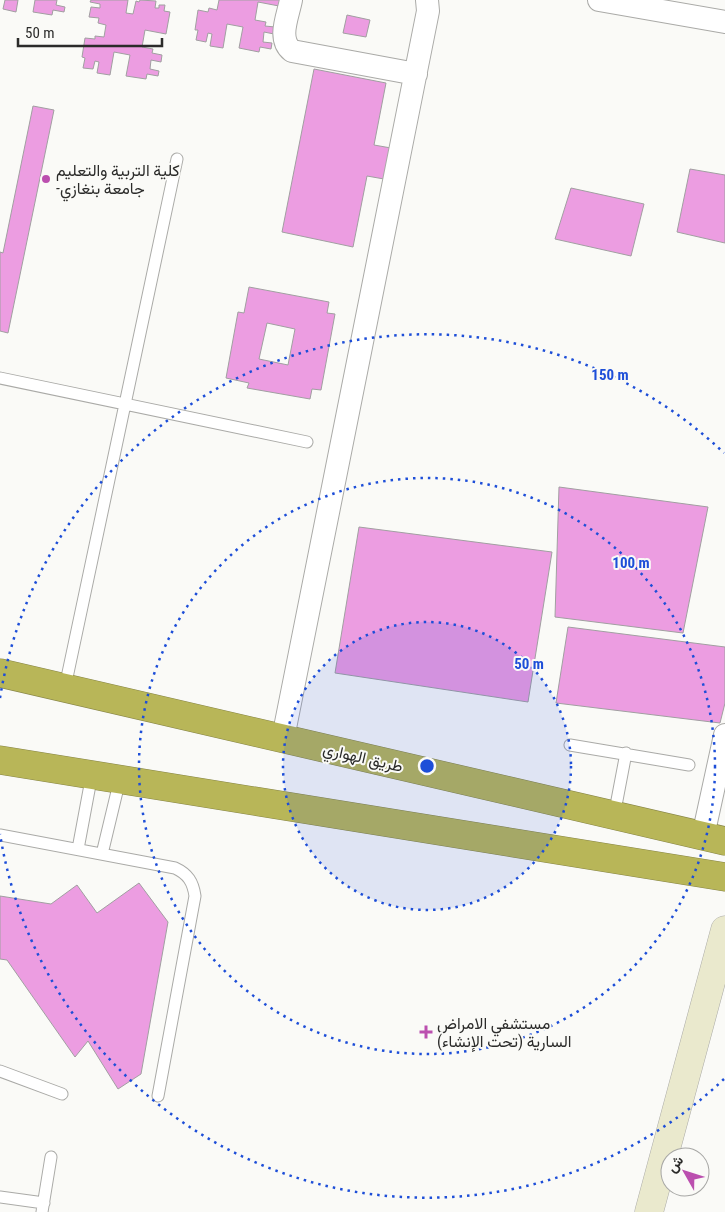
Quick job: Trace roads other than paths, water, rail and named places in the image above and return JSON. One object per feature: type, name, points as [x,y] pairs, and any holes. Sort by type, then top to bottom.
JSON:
[{"type":"highway","name":"طريق الهواري","points":[[3,678],[65,687],[714,839]]},
{"type":"highway","points":[[0,760],[725,877]]},
{"type":"street","points":[[291,0],[284,37],[287,47],[292,51],[416,74]]},
{"type":"street","points":[[283,738],[416,74],[428,10],[427,0]]},
{"type":"street","points":[[599,0],[664,6],[725,22]]},
{"type":"street","points":[[714,839],[725,735]]},
{"type":"street","points":[[649,1212],[725,930]]},
{"type":"lane","points":[[65,687],[177,159]]},
{"type":"lane","points":[[0,378],[308,442]]},
{"type":"lane","points":[[570,744],[689,765]]},
{"type":"lane","points":[[614,816],[626,754]]},
{"type":"lane","points":[[78,849],[92,774]]},
{"type":"lane","points":[[102,854],[120,779]]},
{"type":"lane","points":[[0,835],[175,868],[187,876],[194,889],[194,896],[158,1096]]},
{"type":"lane","points":[[0,1071],[62,1094]]},
{"type":"lane","points":[[0,1197],[43,1208],[51,1157]]},
{"type":"place","name":"كلية التربية والتعليم -جامعة بنغازي","points":[[46,179]]},
{"type":"place","name":"مستشفي الامراض السارية (تحت الإنشاء)","points":[[426,1032]]}]
